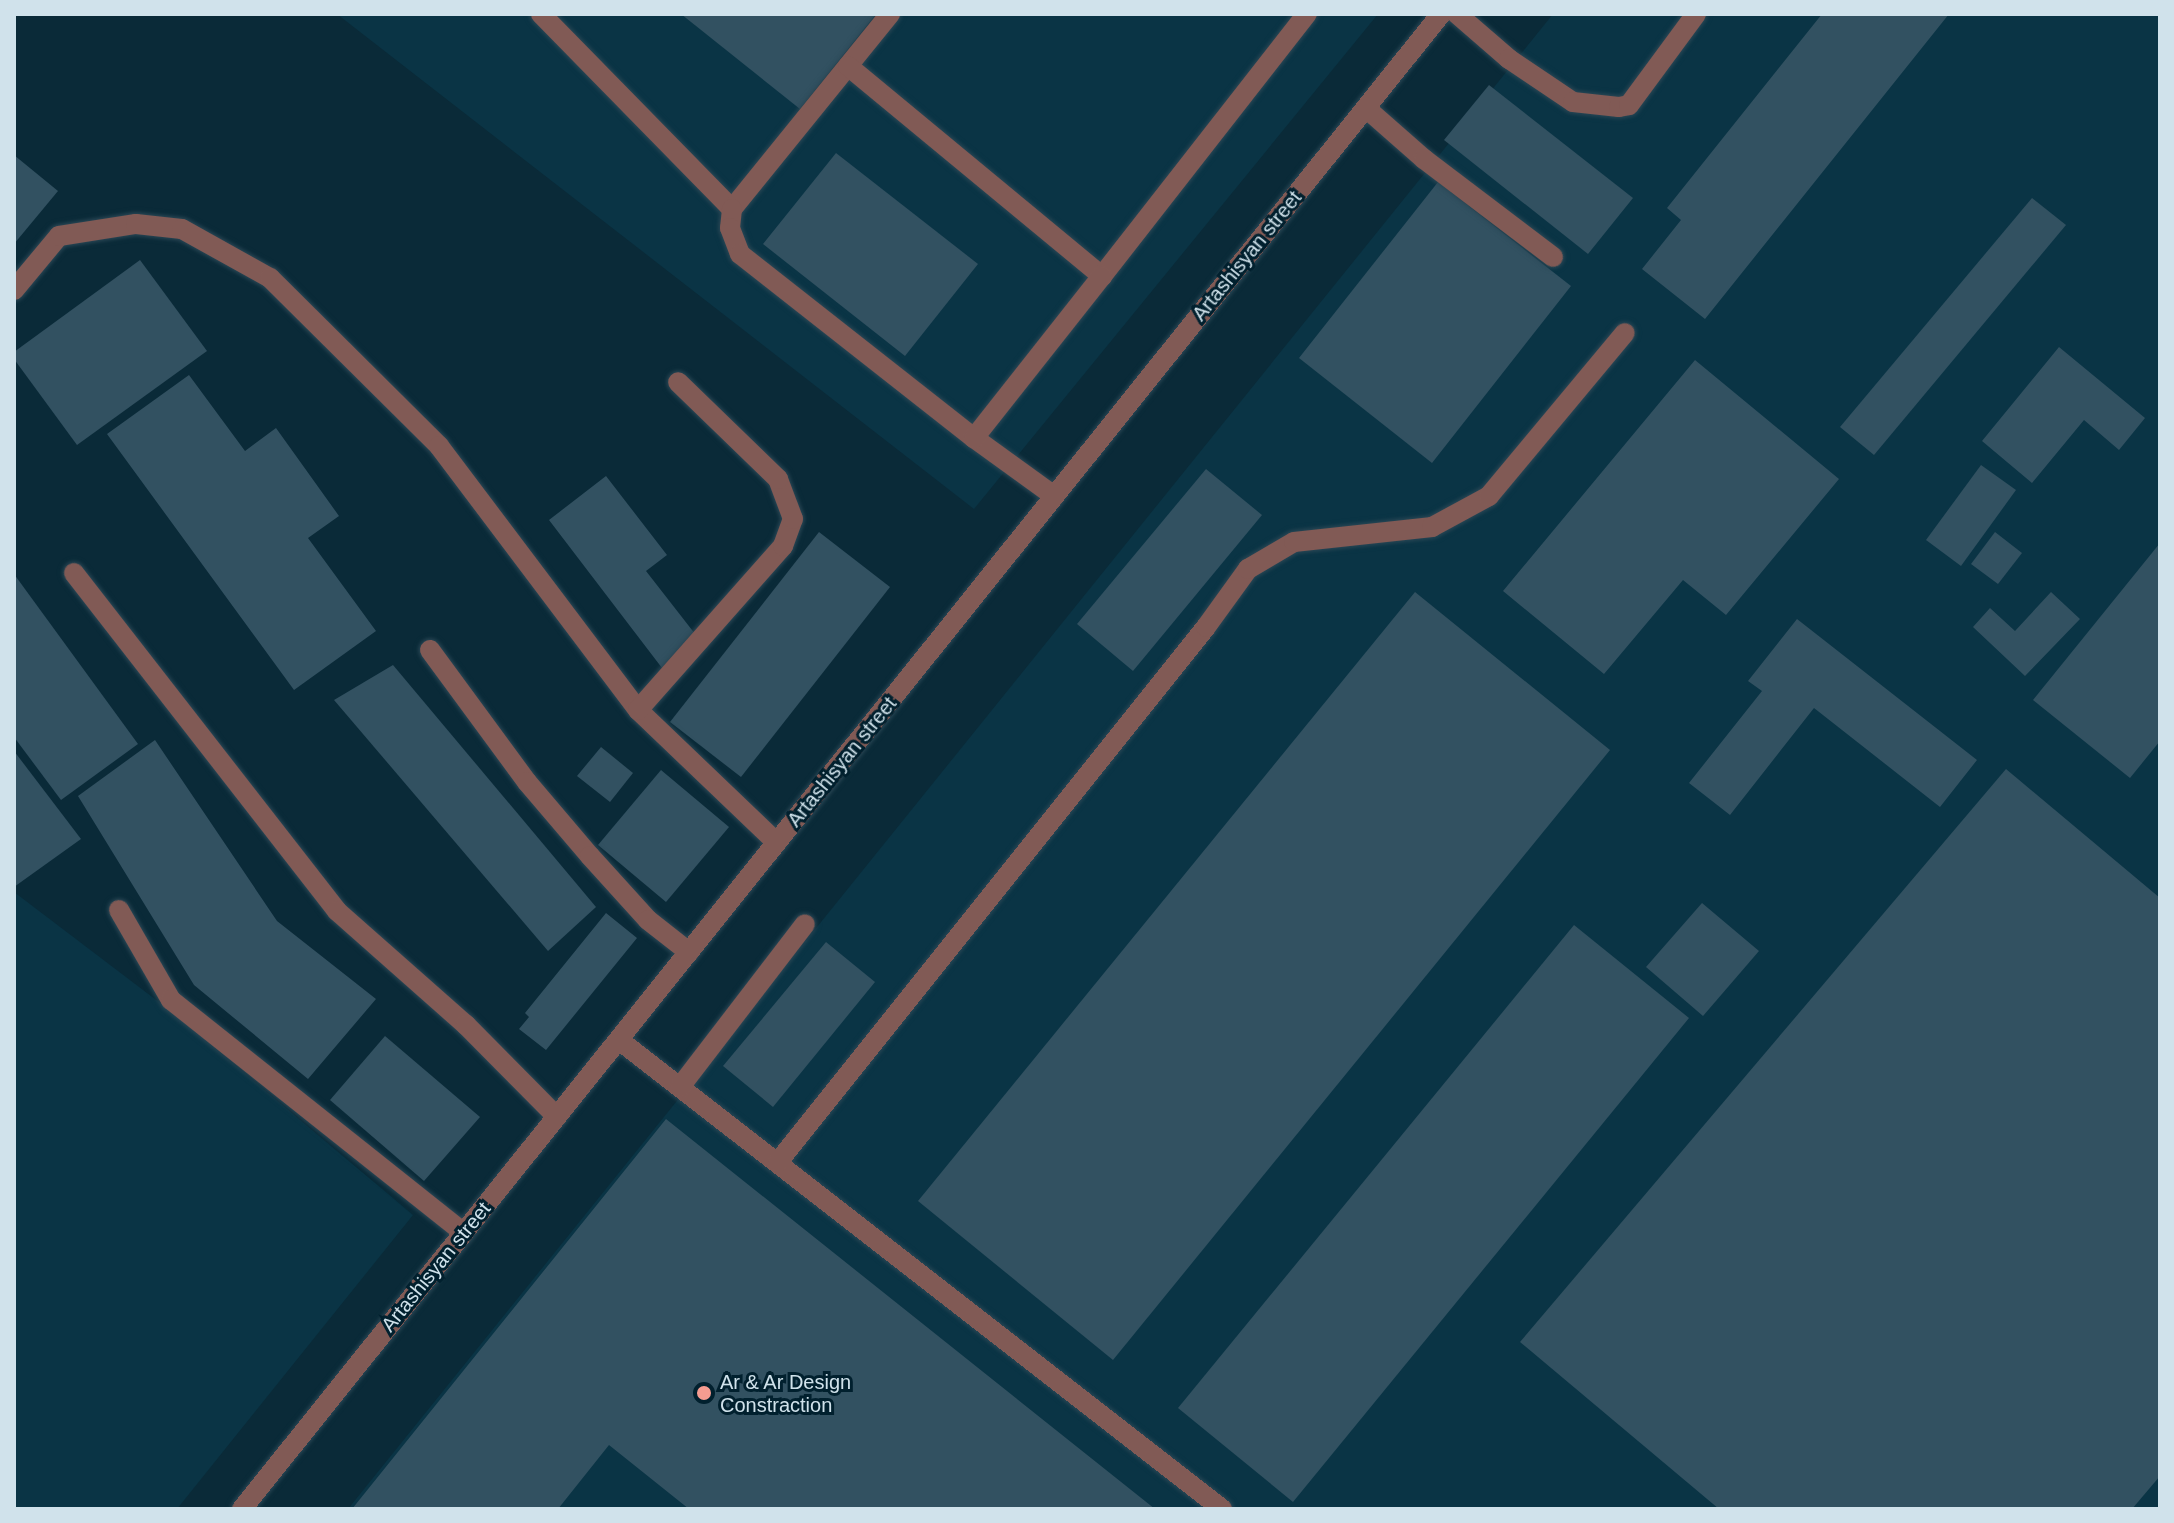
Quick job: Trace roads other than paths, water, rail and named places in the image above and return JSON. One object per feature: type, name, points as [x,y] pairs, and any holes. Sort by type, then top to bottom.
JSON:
[{"type":"street","points":[[541,14],[732,209]]},
{"type":"street","points":[[890,14],[732,209],[730,228],[740,254],[974,438],[1054,496]]},
{"type":"street","points":[[974,438],[1307,14]]},
{"type":"street","name":"Artashisyan street","points":[[242,1509],[1441,14]]},
{"type":"street","points":[[1457,14],[1509,59],[1573,102],[1619,107],[1629,105],[1696,14]]},
{"type":"street","points":[[848,66],[1102,276]]},
{"type":"street","points":[[1366,108],[1424,159],[1553,257]]},
{"type":"street","points":[[14,290],[59,236],[136,224],[182,229],[270,278],[439,446],[638,710],[777,843]]},
{"type":"street","points":[[778,1162],[1206,627],[1248,569],[1294,542],[1432,527],[1489,496],[1625,333]]},
{"type":"street","points":[[638,710],[783,546],[793,519],[778,479],[678,382]]},
{"type":"street","points":[[74,573],[337,911],[466,1025],[557,1117]]},
{"type":"street","points":[[430,650],[527,782],[590,856],[648,920],[689,952]]},
{"type":"street","points":[[119,910],[171,1000],[464,1233]]},
{"type":"street","points":[[680,1087],[805,924]]},
{"type":"street","points":[[619,1040],[1222,1509]]},
{"type":"place","name":"Ar & Ar Design Constraction","points":[[704,1393]]}]
